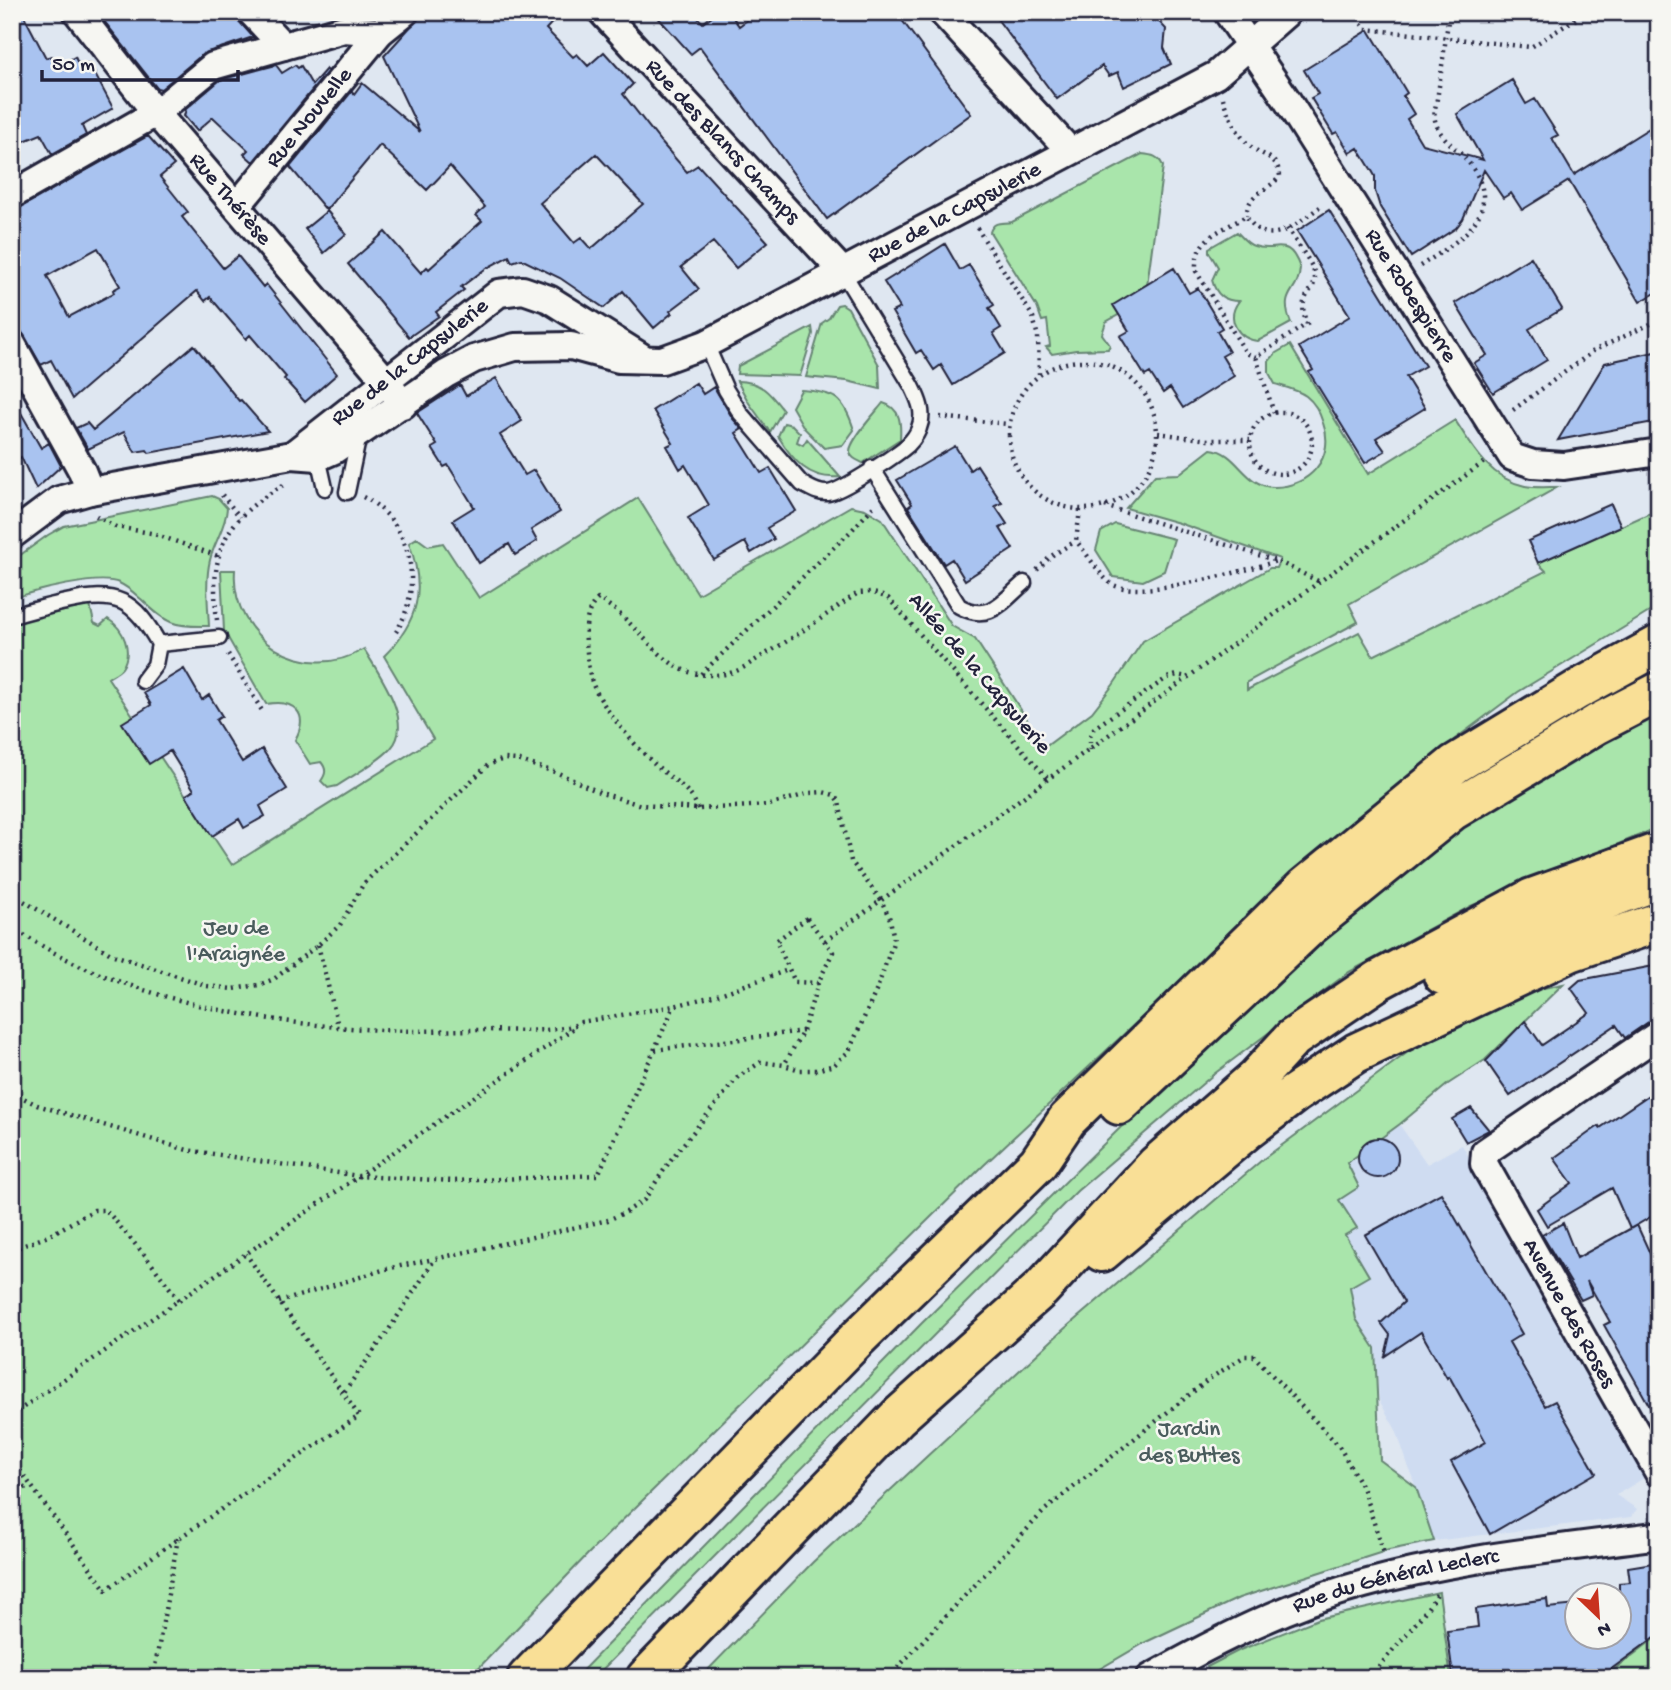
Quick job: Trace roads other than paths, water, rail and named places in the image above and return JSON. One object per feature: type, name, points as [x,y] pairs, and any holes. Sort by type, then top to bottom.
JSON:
[{"type":"highway","points":[[527,1678],[858,1338],[1038,1163],[1068,1120],[1305,887],[1455,764],[1577,690],[1659,645]]},
{"type":"highway","points":[[1038,1163],[1093,1130],[1310,926],[1452,811],[1597,724],[1659,692]]},
{"type":"highway","points":[[646,1678],[898,1417],[1041,1289],[1157,1164],[1257,1077],[1293,1038],[1379,980],[1532,898],[1659,852]]},
{"type":"highway","points":[[1257,1077],[1307,1055],[1410,992],[1552,920],[1659,880]]},
{"type":"highway","points":[[1041,1289],[1080,1268],[1122,1237],[1256,1123],[1356,1053],[1570,953],[1659,922]]},
{"type":"street","name":"Rue Thérèse","points":[[77,12],[156,113],[386,381],[403,405]]},
{"type":"street","points":[[251,12],[283,46]]},
{"type":"street","name":"Rue Nouvelle","points":[[237,206],[380,32],[405,12]]},
{"type":"street","name":"Rue des Blancs Champs","points":[[602,12],[842,271]]},
{"type":"street","points":[[942,12],[1070,151]]},
{"type":"street","name":"Rue Robespierre","points":[[1227,12],[1251,45],[1512,457],[1533,464],[1564,466],[1659,452]]},
{"type":"street","name":"Rue de la Capsulerie","points":[[12,535],[60,500],[90,491],[334,450],[446,374],[474,359],[515,347],[571,346],[619,359],[662,360],[706,344],[963,206],[1216,75],[1288,12]]},
{"type":"street","points":[[12,195],[156,113],[213,66],[344,29],[380,32]]},
{"type":"street","name":"Rue de la Capsulerie","points":[[305,456],[386,381],[499,293],[523,290],[550,299],[646,359]]},
{"type":"street","points":[[12,344],[82,471],[90,491]]},
{"type":"street","name":"Avenue des Roses","points":[[1659,1034],[1485,1152],[1484,1164],[1659,1473]]},
{"type":"street","name":"Rue du Général Leclerc","points":[[1150,1678],[1205,1647],[1284,1611],[1364,1584],[1450,1565],[1659,1535]]},
{"type":"lane","points":[[706,344],[726,390],[741,414],[802,484],[813,491],[828,493],[843,487],[905,448],[919,430],[922,416],[920,401],[912,386],[842,271]]},
{"type":"lane","points":[[347,492],[359,435]]},
{"type":"lane","points":[[305,456],[325,488]]},
{"type":"lane","points":[[872,468],[959,606],[971,612],[989,612],[1024,583]]},
{"type":"lane","points":[[12,617],[87,597],[116,598],[133,608],[150,628],[159,645],[155,665],[143,681]]},
{"type":"lane","points":[[159,645],[219,638]]},
{"type":"park label","name":"Jeu de l'Araignée","points":[[236,942]]},
{"type":"park label","name":"Jardin des Buttes","points":[[1189,1443]]}]
